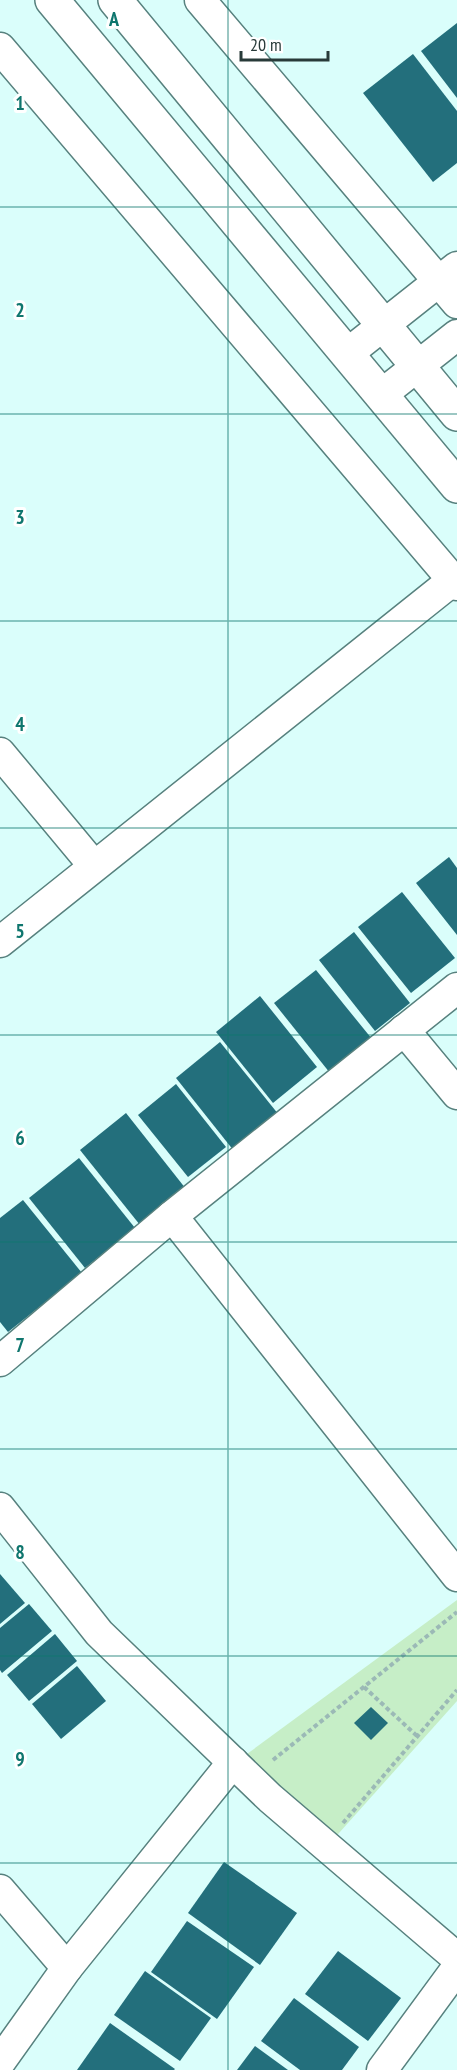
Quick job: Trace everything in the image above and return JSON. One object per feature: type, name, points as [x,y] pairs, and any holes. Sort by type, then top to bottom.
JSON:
[{"type":"street","points":[[52,0],[457,486]]},
{"type":"street","points":[[115,0],[457,414]]},
{"type":"street","points":[[200,0],[451,284],[384,325],[347,354]]},
{"type":"street","points":[[0,48],[456,581],[0,942]]},
{"type":"street","points":[[381,395],[457,335]]},
{"type":"street","points":[[0,753],[94,866]]},
{"type":"street","points":[[0,1360],[172,1216],[457,988]]},
{"type":"street","points":[[404,1030],[457,1094]]},
{"type":"street","points":[[172,1216],[457,1576]]},
{"type":"street","points":[[0,1508],[99,1634],[270,1798],[457,1958]]},
{"type":"street","points":[[0,2062],[67,1968],[233,1762]]},
{"type":"street","points":[[0,1890],[67,1968]]},
{"type":"street","points":[[382,2070],[457,1968]]},
{"type":"path","points":[[277,1768],[271,1761],[457,1612]]},
{"type":"path","points":[[364,1687],[417,1736]]},
{"type":"path","points":[[337,1830],[457,1690]]},
{"type":"green space","points":[[457,1600],[457,1701],[331,1842],[247,1754]]},
{"type":"building","points":[[457,23],[457,98],[421,51]]},
{"type":"building","points":[[413,54],[457,111],[457,163],[433,182],[363,93]]},
{"type":"building","points":[[449,857],[457,868],[457,935],[416,883]]},
{"type":"building","points":[[402,892],[455,958],[411,993],[358,927]]},
{"type":"building","points":[[354,932],[410,1003],[375,1031],[319,960]]},
{"type":"building","points":[[316,970],[372,1039],[330,1073],[274,1003]]},
{"type":"building","points":[[260,996],[317,1067],[273,1103],[216,1032]]},
{"type":"building","points":[[220,1042],[279,1115],[234,1151],[176,1078]]},
{"type":"building","points":[[176,1084],[226,1147],[188,1177],[138,1115]]},
{"type":"building","points":[[126,1113],[186,1189],[140,1225],[80,1150]]},
{"type":"building","points":[[79,1158],[135,1228],[85,1268],[29,1198]]},
{"type":"building","points":[[23,1200],[82,1273],[8,1332],[0,1322],[0,1218]]},
{"type":"building","points":[[0,1574],[25,1603],[0,1624]]},
{"type":"building","points":[[29,1604],[52,1631],[2,1673],[0,1670],[0,1628]]},
{"type":"building","points":[[55,1634],[77,1661],[29,1701],[7,1675]]},
{"type":"building","points":[[77,1666],[106,1701],[61,1739],[32,1704]]},
{"type":"building","points":[[371,1707],[388,1723],[371,1740],[354,1723]]},
{"type":"building","points":[[224,1862],[297,1913],[260,1965],[188,1913]]},
{"type":"building","points":[[187,1921],[254,1967],[217,2019],[151,1972]]},
{"type":"building","points":[[338,1951],[401,1998],[368,2041],[305,1994]]},
{"type":"building","points":[[145,1971],[211,2018],[180,2061],[114,2015]]},
{"type":"building","points":[[294,1998],[359,2047],[342,2070],[300,2070],[261,2041]]},
{"type":"building","points":[[110,2023],[175,2069],[77,2070]]},
{"type":"building","points":[[255,2046],[288,2070],[237,2070]]}]
